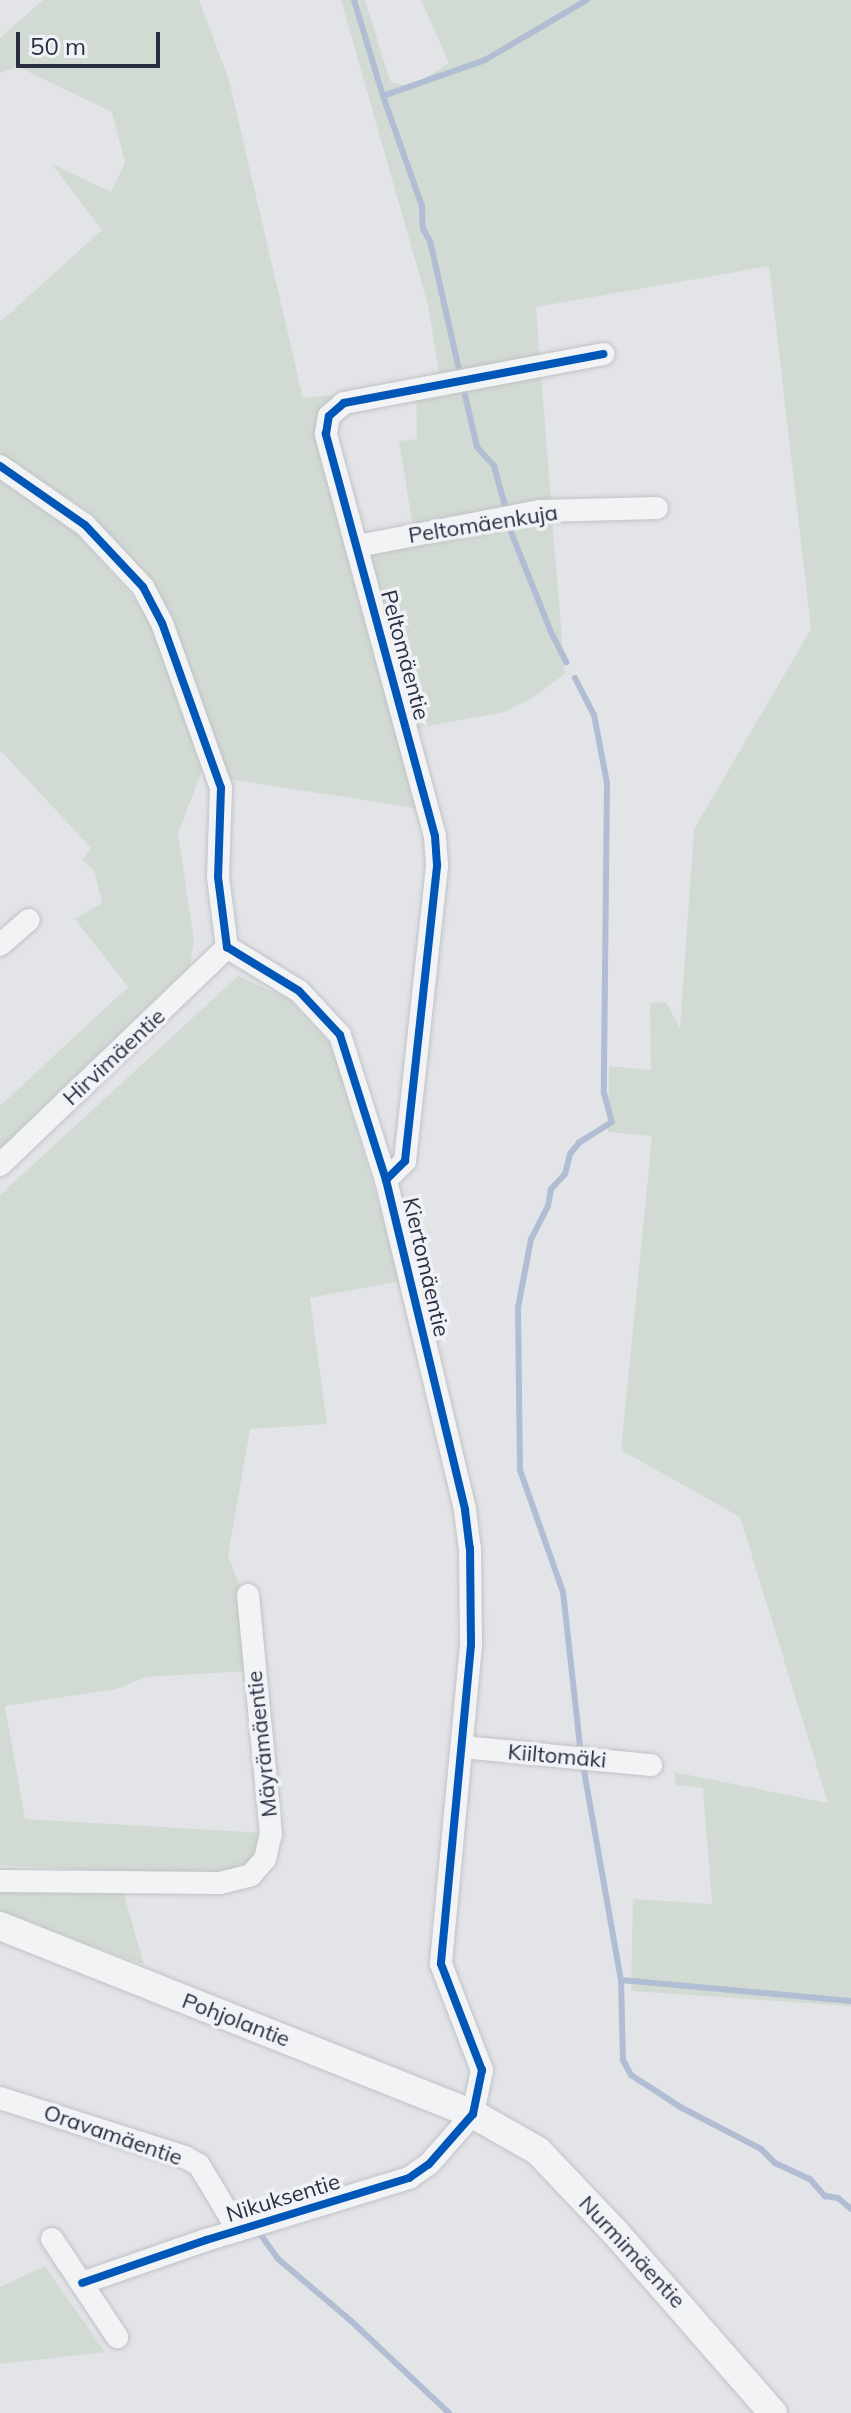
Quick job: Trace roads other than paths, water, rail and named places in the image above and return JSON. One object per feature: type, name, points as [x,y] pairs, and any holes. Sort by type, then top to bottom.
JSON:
[{"type":"street","name":"Peltomäentie","points":[[386,1180],[405,1161],[437,865],[435,836],[326,434],[329,416],[344,403],[603,354]]},
{"type":"street","points":[[0,466],[85,525],[143,587],[162,623],[221,788],[218,877],[227,947]]},
{"type":"street","name":"Peltomäenkuja","points":[[358,546],[540,511],[657,508]]},
{"type":"street","points":[[0,945],[29,920]]},
{"type":"street","name":"Hirvimäentie","points":[[0,1165],[227,947]]},
{"type":"street","name":"Kiertomäentie","points":[[227,947],[299,991],[340,1035],[386,1180],[465,1510],[470,1548],[471,1645],[441,1964],[482,2070],[473,2114]]},
{"type":"street","name":"Mäyrämäentie","points":[[0,1881],[220,1883],[251,1875],[265,1859],[271,1834],[248,1595]]},
{"type":"street","name":"Kiiltomäki","points":[[463,1747],[651,1765]]},
{"type":"street","name":"Pohjolantie","points":[[0,1926],[473,2114]]},
{"type":"street","name":"Oravamäentie","points":[[0,2098],[185,2157],[199,2165],[238,2230]]},
{"type":"street","name":"Nikuksentie","points":[[82,2283],[238,2230],[409,2178],[429,2164],[473,2114]]},
{"type":"street","name":"Nurmimäentie","points":[[473,2114],[538,2151],[626,2243],[773,2413]]},
{"type":"street","points":[[52,2239],[117,2337]]},
{"type":"waterway","points":[[354,0],[383,96],[422,206],[423,229],[430,241],[460,374]]},
{"type":"waterway","points":[[383,96],[485,60],[587,0]]},
{"type":"waterway","points":[[465,395],[477,447],[494,466],[505,506]]},
{"type":"waterway","points":[[509,527],[566,662]]},
{"type":"waterway","points":[[575,678],[594,715],[607,783],[604,1093],[612,1122],[579,1143],[570,1154],[565,1174],[551,1189],[548,1206],[531,1239],[518,1308],[520,1470],[563,1592],[581,1754]]},
{"type":"waterway","points":[[583,1765],[621,1980],[623,2060],[631,2075],[682,2108],[761,2149],[775,2163],[810,2179],[825,2196],[838,2198],[851,2209]]},
{"type":"waterway","points":[[621,1980],[851,2001]]},
{"type":"waterway","points":[[260,2234],[278,2259],[350,2320],[449,2413]]}]
